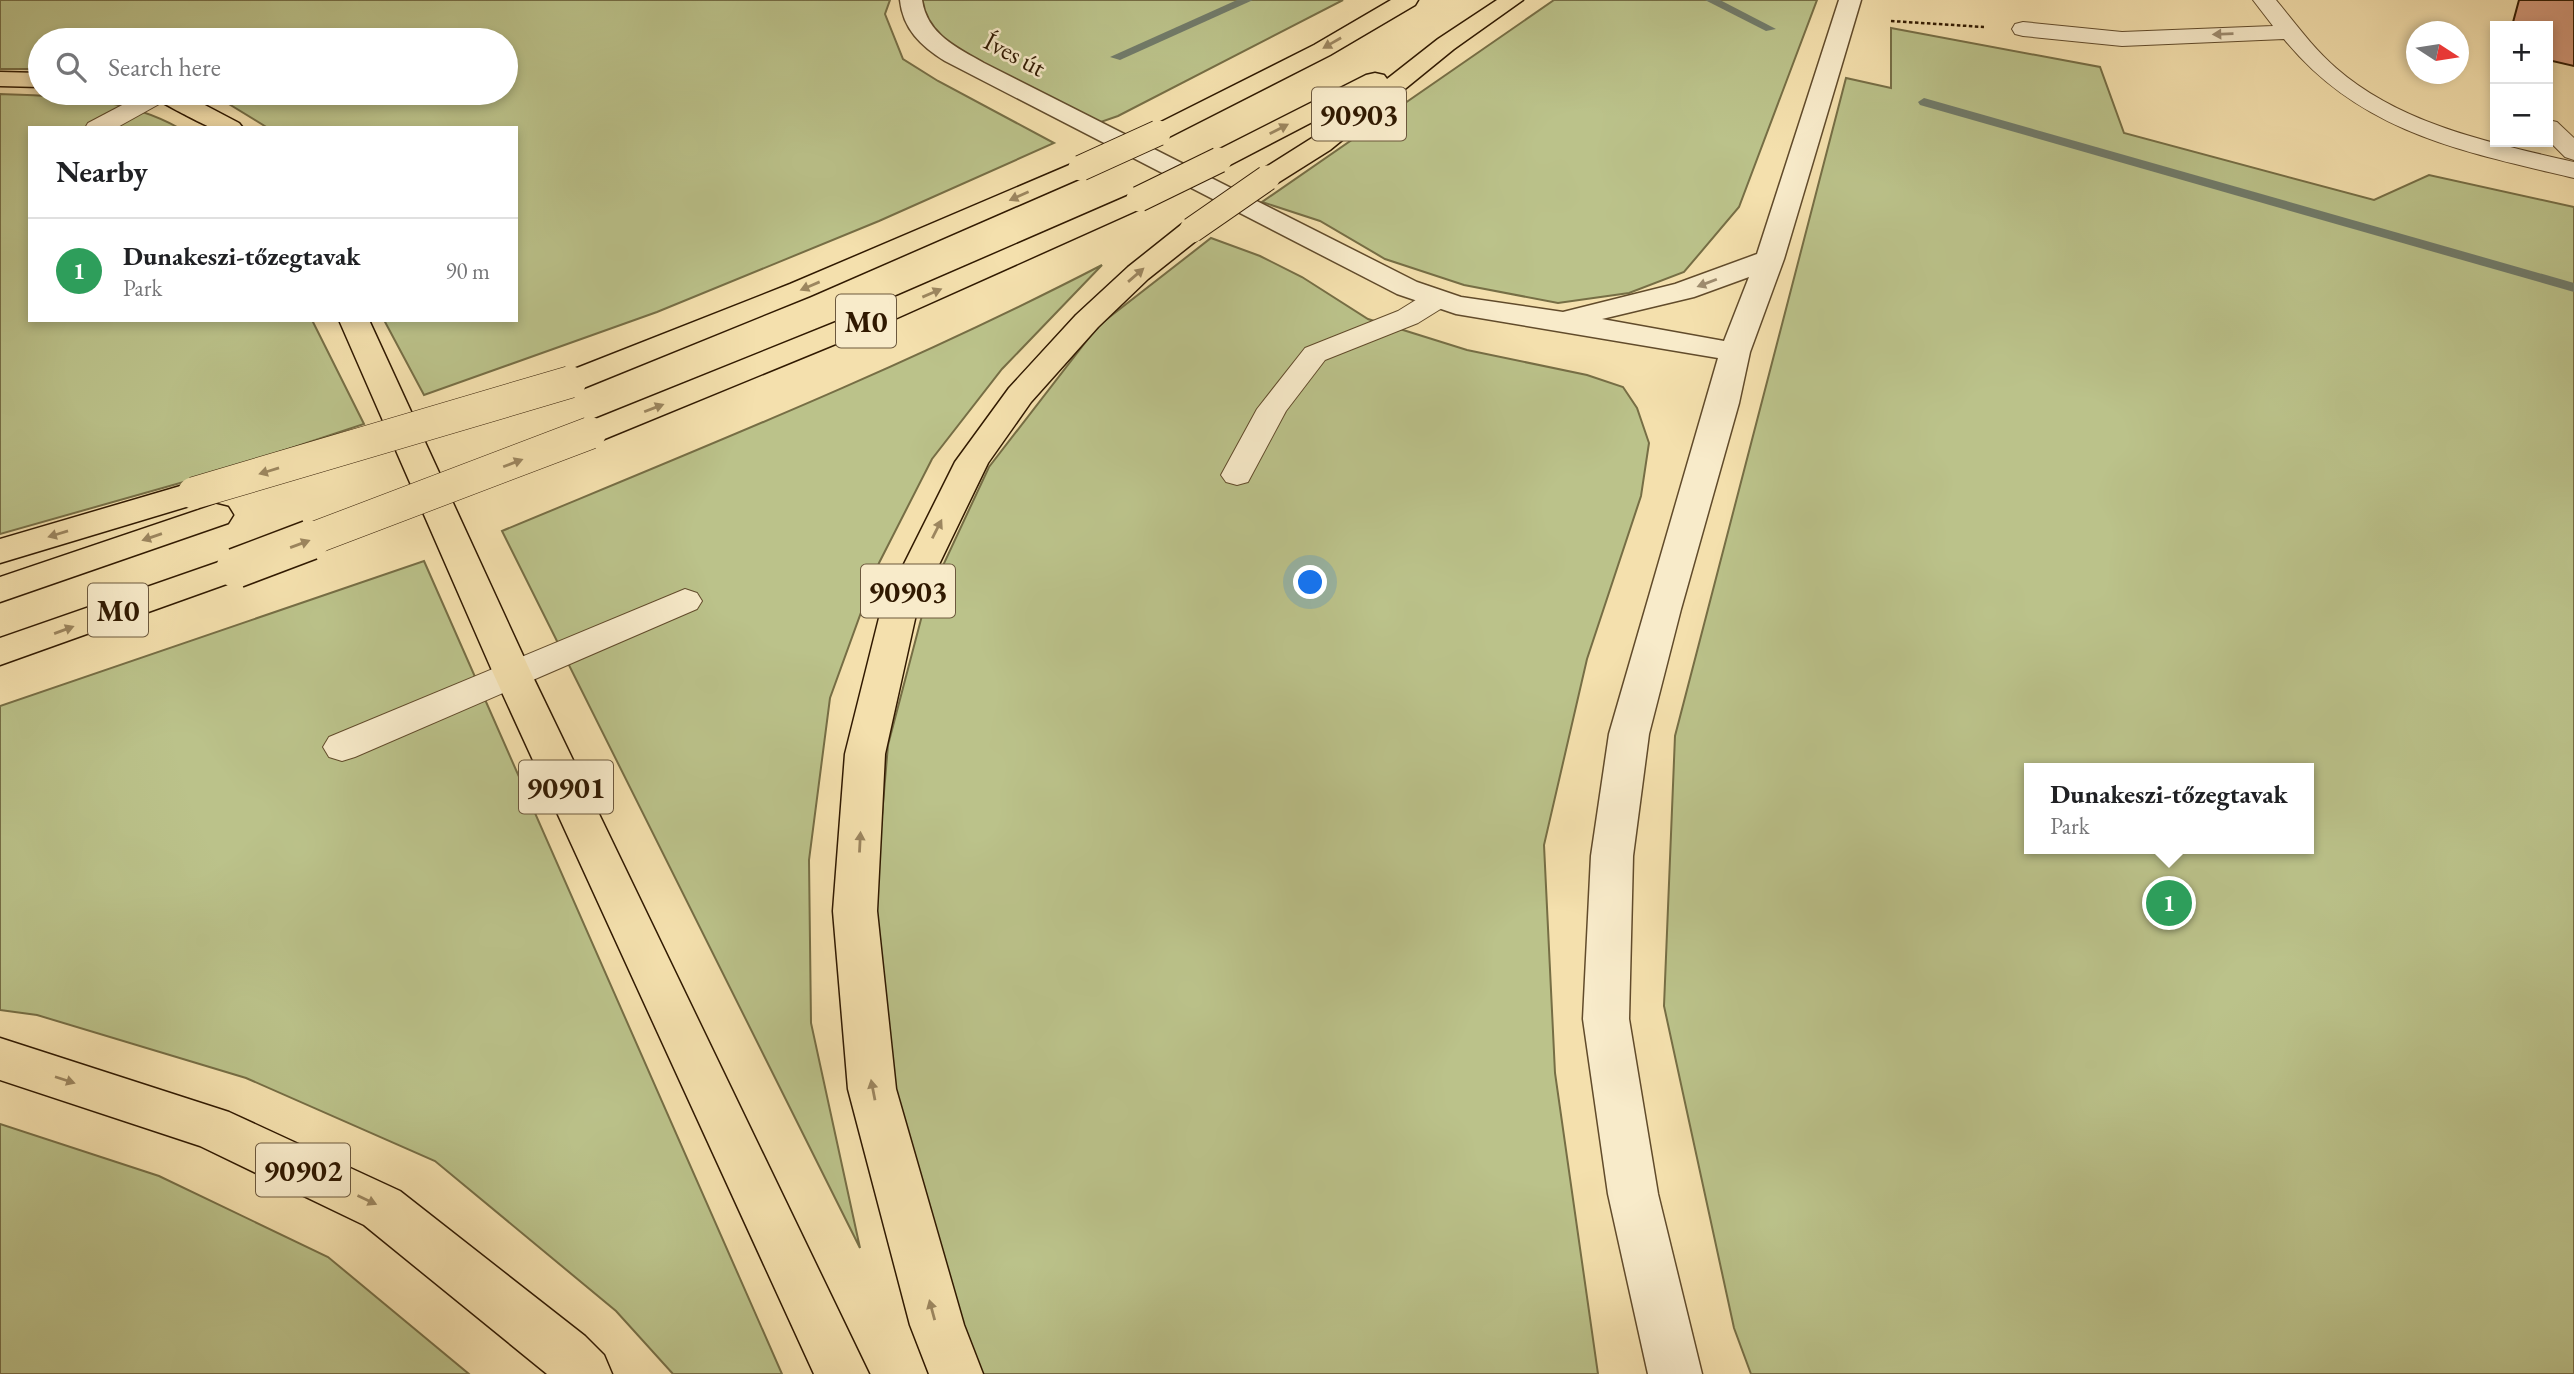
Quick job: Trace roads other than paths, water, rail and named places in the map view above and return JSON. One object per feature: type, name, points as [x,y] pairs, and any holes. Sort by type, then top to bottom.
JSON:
[{"type":"highway","name":"M0","points":[[0,590],[205,504],[397,450],[800,290],[1158,133],[1300,61],[1407,0]]},
{"type":"highway","name":"M0","points":[[0,652],[236,568],[590,433],[732,378],[969,277],[1219,160],[1446,44],[1512,0]]},
{"type":"highway","name":"90903","points":[[956,1374],[937,1325],[872,1089],[855,911],[865,754],[899,610],[934,534],[972,462],[1020,395],[1087,321],[1138,273],[1192,230],[1321,144],[1446,44]]},
{"type":"highway","points":[[0,79],[28,80]]},
{"type":"highway","points":[[190,105],[227,126]]},
{"type":"highway","name":"90901","points":[[355,322],[513,674],[842,1374]]},
{"type":"highway","points":[[0,551],[205,504]]},
{"type":"highway","name":"90902","points":[[0,1059],[212,1128],[382,1208],[566,1355],[585,1374]]},
{"type":"street","name":"Íves út","points":[[911,0],[911,10],[917,26],[935,43],[975,68],[1407,288],[1469,308],[1558,320],[1735,352]]},
{"type":"street","points":[[1675,1374],[1633,1194],[1606,1019],[1612,856],[1629,734],[1735,352],[1770,259],[1850,0]]},
{"type":"street","points":[[1558,320],[1684,291],[1770,259]]},
{"type":"lane","points":[[2264,0],[2328,73],[2392,114],[2440,134],[2505,154],[2574,170]]},
{"type":"lane","points":[[2023,29],[2122,39],[2291,32]]},
{"type":"lane","points":[[101,126],[139,105]]},
{"type":"lane","points":[[2553,132],[2574,152]]},
{"type":"lane","points":[[1237,475],[1272,409],[1315,354],[1408,317],[1437,299]]},
{"type":"lane","points":[[342,747],[685,601]]},
{"type":"waterway","points":[[1116,57],[1247,0]]},
{"type":"waterway","points":[[1711,0],[1770,29]]},
{"type":"waterway","points":[[1924,102],[2574,288]]},
{"type":"place","name":"Dunakeszi-tőzegtavak","points":[[2169,903]]}]
